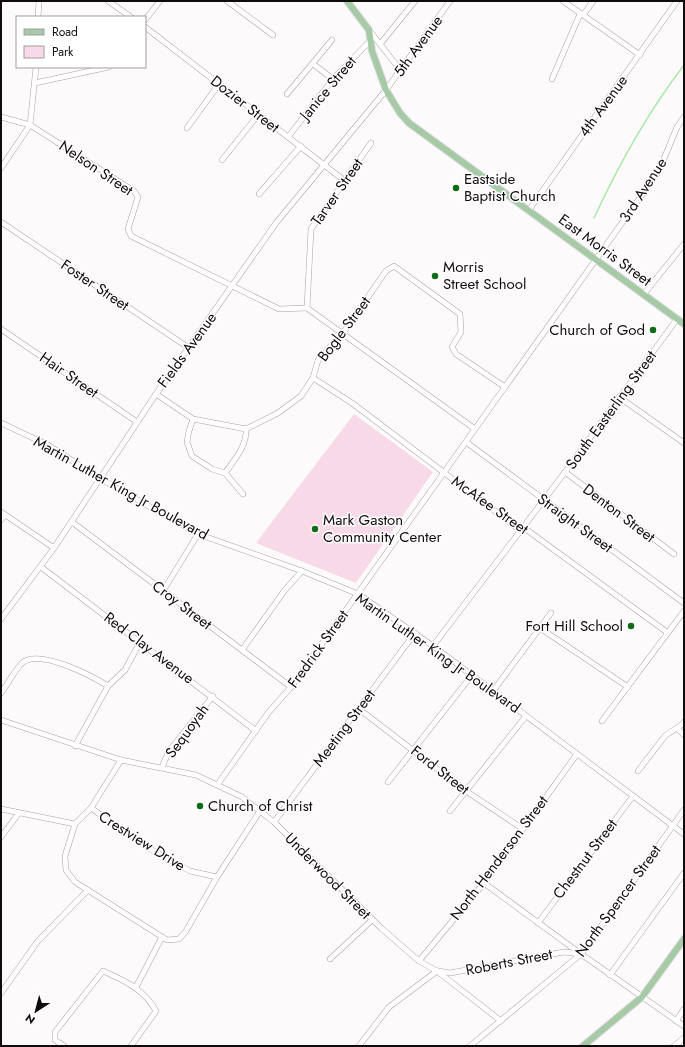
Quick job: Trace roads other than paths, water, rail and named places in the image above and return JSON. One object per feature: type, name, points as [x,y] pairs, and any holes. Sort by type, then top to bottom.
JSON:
[{"type":"main road","points":[[347,1],[369,30]]},
{"type":"main road","name":"East Morris Street","points":[[369,30],[370,41],[386,90],[400,113],[409,123],[684,324]]},
{"type":"main road","points":[[583,1046],[642,997],[684,939]]},
{"type":"street","points":[[38,16],[39,1]]},
{"type":"street","points":[[108,1],[130,16]]},
{"type":"street","points":[[146,19],[160,1]]},
{"type":"street","points":[[227,1],[273,35]]},
{"type":"street","points":[[381,43],[415,1]]},
{"type":"street","name":"5th Avenue","points":[[386,90],[450,1]]},
{"type":"street","points":[[563,1],[640,55]]},
{"type":"street","points":[[552,79],[582,14],[593,1]]},
{"type":"street","name":"4th Avenue","points":[[529,210],[677,1]]},
{"type":"street","name":"Dozier Street","points":[[146,28],[345,181]]},
{"type":"street","points":[[369,30],[381,43],[401,71]]},
{"type":"street","points":[[287,94],[332,40]]},
{"type":"street","name":"Janice Street","points":[[288,137],[333,79],[370,41]]},
{"type":"street","points":[[313,64],[333,79]]},
{"type":"street","points":[[1,168],[30,125],[36,68]]},
{"type":"street","points":[[35,83],[104,68]]},
{"type":"street","points":[[187,128],[219,84]]},
{"type":"street","name":"Fields Avenue","points":[[1,619],[54,548],[156,394],[283,214],[386,90]]},
{"type":"street","points":[[222,160],[258,115]]},
{"type":"street","name":"Nelson Street","points":[[1,117],[30,125],[134,191],[138,197],[128,229],[131,236],[233,286]]},
{"type":"street","name":"3rd Avenue","points":[[505,388],[659,171],[677,127],[684,118]]},
{"type":"street","name":"Tarver Street","points":[[307,308],[311,229],[371,143]]},
{"type":"street","points":[[258,194],[301,146]]},
{"type":"street","name":"Foster Street","points":[[1,222],[189,348]]},
{"type":"street","points":[[644,294],[684,244]]},
{"type":"street","name":"Bogle Street","points":[[246,428],[278,413],[302,396],[313,378],[318,360],[343,333],[386,271],[394,266],[460,314],[461,332],[452,347],[456,354],[505,388]]},
{"type":"street","points":[[233,286],[279,309],[307,308],[476,429]]},
{"type":"street","name":"South Easterling Street","points":[[432,646],[544,500],[619,396],[677,320]]},
{"type":"street","name":"Hair Street","points":[[1,329],[137,422]]},
{"type":"street","name":"McAfee Street","points":[[313,378],[352,403],[520,530],[527,530],[668,633]]},
{"type":"street","name":"Fredrick Street","points":[[218,784],[256,731],[291,687],[505,388]]},
{"type":"street","points":[[156,394],[193,419],[246,428],[246,440],[241,452],[225,473]]},
{"type":"street","points":[[619,396],[684,443]]},
{"type":"street","points":[[193,419],[187,442],[192,456],[212,469],[225,473],[243,494]]},
{"type":"street","name":"Martin Luther King Jr Boulevard","points":[[1,423],[48,445],[101,478],[198,534],[302,571],[358,594],[415,633],[684,834]]},
{"type":"street","name":"Straight Street","points":[[466,442],[684,603]]},
{"type":"street","name":"Denton Street","points":[[565,472],[674,554]]},
{"type":"street","points":[[1,520],[3,513],[54,548]]},
{"type":"street","name":"Croy Street","points":[[72,522],[291,687]]},
{"type":"street","points":[[163,591],[198,534]]},
{"type":"street","name":"Red Clay Avenue","points":[[40,567],[212,696],[256,731]]},
{"type":"street","points":[[242,650],[285,590],[302,571]]},
{"type":"street","points":[[602,721],[684,611]]},
{"type":"street","points":[[493,691],[551,613]]},
{"type":"street","points":[[540,628],[628,687]]},
{"type":"street","name":"Meeting Street","points":[[274,822],[415,633]]},
{"type":"street","points":[[75,746],[108,686],[125,670],[140,642]]},
{"type":"street","points":[[1,693],[22,663],[31,658],[51,659],[108,686]]},
{"type":"street","points":[[388,782],[472,675]]},
{"type":"street","name":"Sequoyah","points":[[162,767],[169,751],[212,696]]},
{"type":"street","name":"Ford Street","points":[[359,709],[466,791],[523,829]]},
{"type":"street","points":[[450,811],[526,716]]},
{"type":"street","name":"Underwood Street","points":[[1,720],[75,746],[121,760],[196,775],[218,784],[242,797],[274,822],[372,920],[419,961],[437,971],[501,1021]]},
{"type":"street","points":[[638,771],[665,736],[669,732],[678,729],[684,722]]},
{"type":"street","points":[[678,729],[684,735]]},
{"type":"street","name":"North Henderson Street","points":[[419,961],[484,882],[577,754]]},
{"type":"street","points":[[121,760],[91,808],[75,824],[65,856],[66,870],[75,882],[167,940],[179,939],[197,913],[217,877],[260,811]]},
{"type":"street","name":"Chestnut Street","points":[[538,923],[633,796]]},
{"type":"street","name":"Crestview Drive","points":[[91,808],[144,846],[190,871],[217,877]]},
{"type":"street","points":[[1,810],[75,824]]},
{"type":"street","name":"North Spencer Street","points":[[470,1046],[581,954],[684,810]]},
{"type":"street","points":[[1,837],[19,813]]},
{"type":"street","points":[[610,975],[684,873]]},
{"type":"street","points":[[484,882],[610,975],[684,1026]]},
{"type":"street","points":[[1,993],[38,941],[88,890]]},
{"type":"street","points":[[330,959],[372,920]]},
{"type":"street","points":[[136,987],[162,937]]},
{"type":"street","name":"Roberts Street","points":[[437,971],[450,973],[564,952],[581,954]]},
{"type":"street","points":[[64,1046],[55,1040],[55,1032],[103,971],[136,987],[150,1000],[156,1011],[131,1046]]},
{"type":"street","points":[[359,1046],[389,1007],[437,971]]},
{"type":"street","points":[[676,1021],[684,1009]]},
{"type":"street","points":[[674,1046],[684,1038]]},
{"type":"waterway","points":[[594,218],[646,120],[684,65]]},
{"type":"place","name":"Eastside Baptist Church","points":[[456,188]]},
{"type":"place","name":"Morris Street School","points":[[435,276]]},
{"type":"place","name":"Church of God","points":[[653,330]]},
{"type":"place","name":"Mark Gaston Community Center","points":[[315,529]]},
{"type":"place","name":"Fort Hill School","points":[[631,626]]},
{"type":"place","name":"Church of Christ","points":[[200,806]]}]
